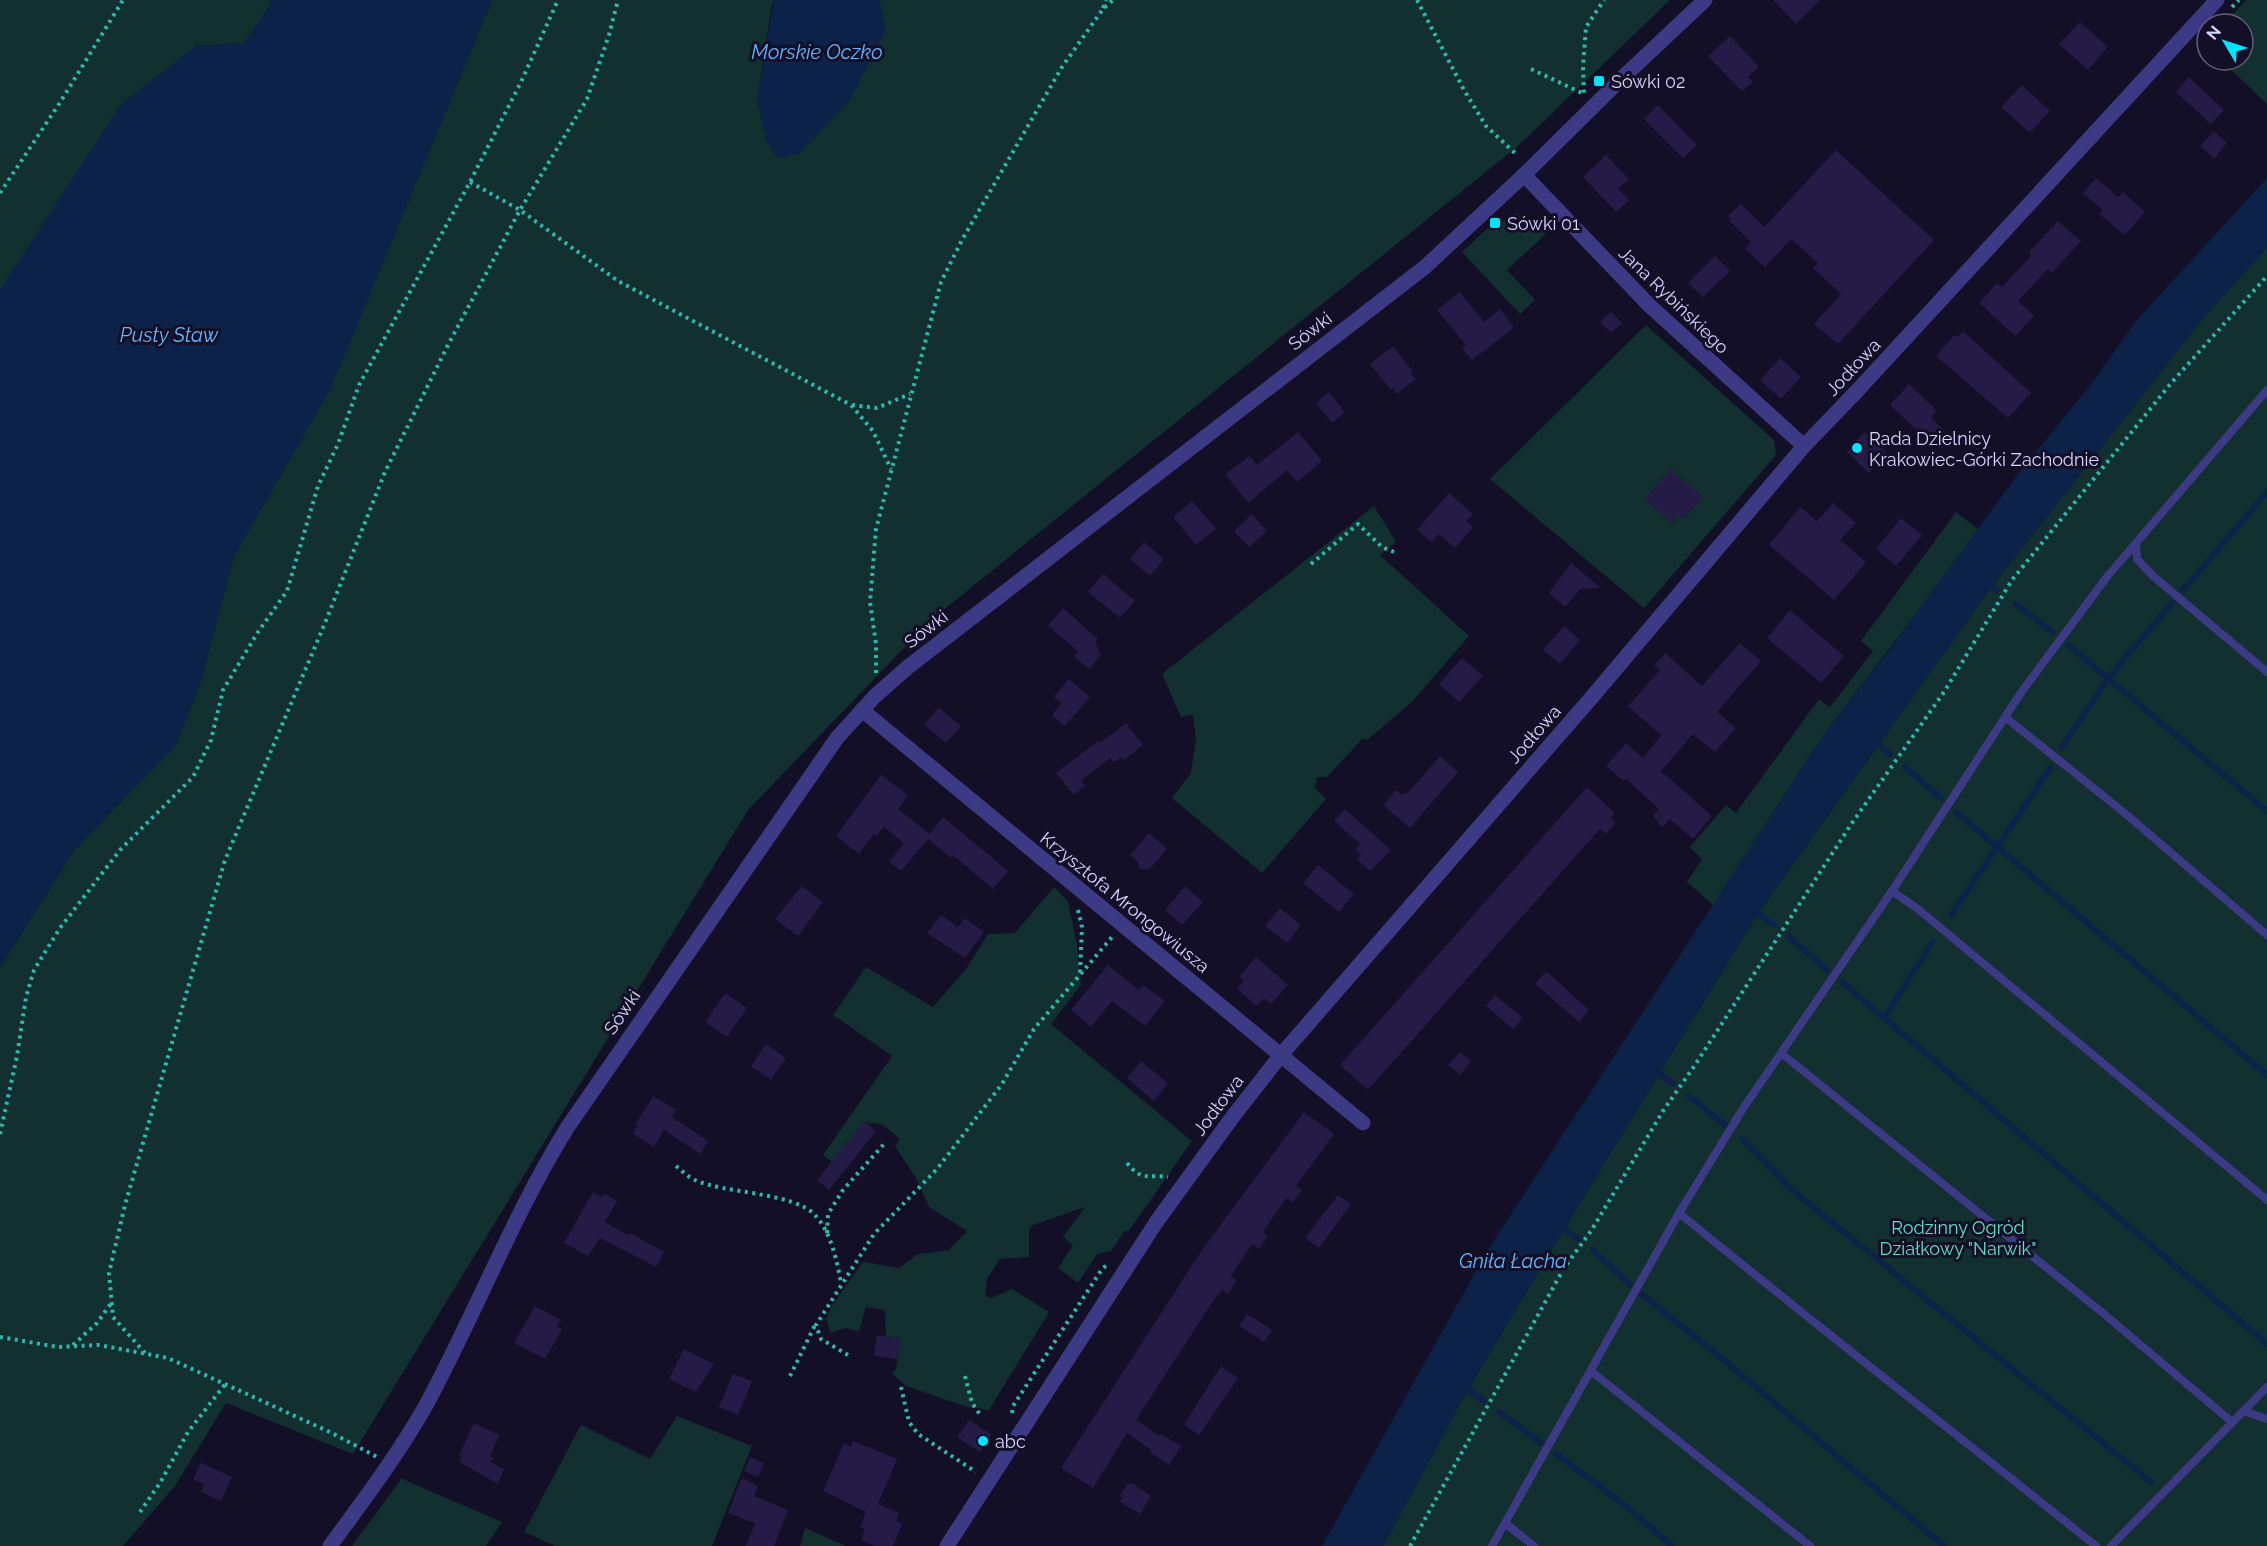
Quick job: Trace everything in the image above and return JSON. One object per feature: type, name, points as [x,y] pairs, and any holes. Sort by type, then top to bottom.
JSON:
[{"type":"street","name":"Sówki","points":[[330,1546],[386,1468],[424,1407],[510,1231],[545,1164],[567,1128],[837,738],[875,696],[916,661],[1425,267],[1705,0]]},
{"type":"street","name":"Jodłowa","points":[[947,1546],[1157,1221],[1281,1055],[1592,697],[1804,446],[2217,0]]},
{"type":"street","name":"Jana Rybińskiego","points":[[1524,175],[1650,306],[1804,446]]},
{"type":"street","name":"Krzysztofa Mrongowiusza","points":[[862,710],[1363,1123]]},
{"type":"lane","points":[[1492,1546],[1679,1213],[1744,1107],[1892,891],[2005,717],[2106,578],[2266,393]]},
{"type":"lane","points":[[2136,544],[2138,559],[2153,576],[2267,672]]},
{"type":"lane","points":[[2005,717],[2267,935]]},
{"type":"lane","points":[[1892,891],[1918,909],[2267,1200]]},
{"type":"lane","points":[[1781,1053],[2104,1314],[2232,1422]]},
{"type":"lane","points":[[1679,1213],[1830,1337],[2096,1546]]},
{"type":"lane","points":[[1591,1371],[1810,1546]]},
{"type":"lane","points":[[2111,1546],[2267,1387]]},
{"type":"lane","points":[[2243,1411],[2267,1419]]},
{"type":"lane","points":[[1505,1523],[1534,1546]]},
{"type":"path","points":[[0,194],[123,0]]},
{"type":"path","points":[[0,1134],[15,1068],[26,997],[34,970],[60,928],[120,850],[193,777],[212,740],[223,690],[258,632],[287,591],[318,486],[339,444],[359,385],[470,182],[521,82],[558,0]]},
{"type":"path","points":[[145,1353],[113,1317],[110,1273],[125,1205],[225,860],[325,623],[385,472],[448,345],[520,210],[586,99],[609,35],[618,0]]},
{"type":"path","points":[[1103,9],[1106,0]]},
{"type":"path","points":[[875,696],[876,644],[870,602],[876,529],[941,282],[962,240],[1062,67],[1103,9],[1113,0]]},
{"type":"path","points":[[1417,0],[1464,90],[1486,126],[1517,155]]},
{"type":"path","points":[[1531,69],[1584,94],[1583,67],[1586,27],[1604,0]]},
{"type":"path","points":[[470,182],[520,210],[618,281],[851,405],[877,408],[910,394]]},
{"type":"path","points":[[1410,1546],[1564,1268],[1591,1231],[1663,1111],[1852,823],[1944,692],[2012,580],[2172,382],[2267,276]]},
{"type":"path","points":[[851,405],[873,431],[891,470]]},
{"type":"path","points":[[1311,564],[1358,524],[1382,547],[1394,552]]},
{"type":"path","points":[[1071,883],[1082,927],[1080,974]]},
{"type":"path","points":[[790,1376],[816,1324],[874,1234],[937,1169],[1002,1084],[1034,1029],[1122,925]]},
{"type":"path","points":[[827,1237],[828,1214],[843,1190],[884,1144]]},
{"type":"path","points":[[1127,1163],[1138,1174],[1146,1177],[1173,1178]]},
{"type":"path","points":[[676,1167],[694,1180],[802,1206],[813,1213],[821,1223],[837,1257],[841,1284]]},
{"type":"path","points":[[72,1347],[97,1323],[112,1301]]},
{"type":"path","points":[[816,1324],[820,1339],[848,1355]]},
{"type":"path","points":[[0,1337],[58,1347],[99,1345],[168,1358],[343,1438],[386,1468]]},
{"type":"path","points":[[965,1376],[972,1403],[981,1416]]},
{"type":"path","points":[[140,1512],[160,1483],[188,1432],[226,1383]]},
{"type":"path","points":[[901,1387],[909,1422],[918,1434],[979,1474]]},
{"type":"green space","points":[[0,0],[270,0],[272,3],[244,43],[196,46],[0,290]]},
{"type":"green space","points":[[492,0],[776,0],[772,4],[757,101],[885,31],[879,0],[1670,0],[1518,146],[931,620],[748,810],[353,1454],[226,1403],[175,1486],[123,1546],[0,1546],[0,967],[74,850],[175,746],[199,687],[234,556],[330,389]]},
{"type":"green space","points":[[2246,0],[2267,0],[2267,104],[2234,72],[2255,72],[2255,12],[2235,12]]},
{"type":"green space","points":[[1516,213],[1533,228],[1537,224],[1546,234],[1507,270],[1535,300],[1520,314],[1462,252],[1493,223],[1497,227],[1510,215],[1512,217]]},
{"type":"green space","name":"Rodzinny Ogród Działkowy \"Narwik\"","points":[[2267,247],[2267,1546],[1383,1546],[1468,1389],[1758,913],[1992,586],[2200,322]]},
{"type":"green space","points":[[1646,325],[1774,440],[1776,455],[1644,608],[1490,479]]},
{"type":"green space","points":[[1374,506],[1396,542],[1380,555],[1469,636],[1412,702],[1367,740],[1363,738],[1327,777],[1317,777],[1315,788],[1326,799],[1262,873],[1172,798],[1191,773],[1196,740],[1193,715],[1181,717],[1162,674]]},
{"type":"green space","points":[[1956,512],[1979,530],[1820,740],[1713,905],[1687,882],[1702,859],[1690,847],[1726,805],[1736,813],[1819,699],[1830,707],[1873,651],[1861,641]]},
{"type":"green space","points":[[1054,887],[1068,901],[1077,945],[1081,985],[1051,1024],[1192,1141],[1128,1232],[1125,1230],[1111,1251],[1097,1254],[1078,1283],[1058,1268],[1073,1245],[1063,1237],[1085,1207],[1033,1225],[1029,1229],[1029,1257],[1000,1259],[987,1279],[985,1295],[991,1298],[1012,1289],[1049,1312],[989,1410],[964,1406],[906,1386],[892,1374],[896,1369],[900,1339],[886,1336],[885,1310],[866,1307],[859,1331],[845,1328],[831,1333],[826,1319],[831,1307],[863,1262],[899,1268],[918,1254],[949,1250],[967,1231],[929,1207],[917,1180],[895,1146],[900,1139],[883,1125],[864,1122],[832,1162],[823,1155],[892,1056],[833,1015],[866,967],[933,1007],[966,969],[988,934],[1015,933]]},
{"type":"green space","points":[[677,1416],[752,1446],[712,1546],[555,1546],[524,1532],[581,1425],[650,1459]]},
{"type":"green space","points":[[402,1478],[502,1522],[486,1546],[352,1546]]},
{"type":"green space","points":[[805,1528],[846,1546],[800,1546]]},
{"type":"water","name":"Pusty Staw","points":[[270,0],[492,0],[330,390],[234,556],[199,687],[175,746],[74,850],[0,967],[0,290],[121,104],[196,46],[244,43],[272,3]]},
{"type":"water","name":"Morskie Oczko","points":[[776,0],[879,0],[885,31],[850,100],[799,154],[777,158],[765,139],[757,101],[773,4]]},
{"type":"water","name":"Gniła Łacha","points":[[2267,178],[2267,247],[2200,322],[1992,586],[1758,913],[1468,1389],[1383,1546],[1322,1546],[1489,1248],[1820,740],[2018,474],[2089,387],[2136,321]]},
{"type":"building","points":[[1773,0],[1820,0],[1796,24]]},
{"type":"building","points":[[2080,22],[2108,47],[2088,70],[2059,44]]},
{"type":"building","points":[[1730,36],[1759,67],[1748,77],[1753,82],[1742,91],[1708,56]]},
{"type":"building","points":[[2189,77],[2224,110],[2211,124],[2176,92]]},
{"type":"building","points":[[2022,85],[2050,111],[2030,133],[2001,107]]},
{"type":"building","points":[[1658,105],[1697,145],[1683,158],[1644,119]]},
{"type":"building","points":[[2214,131],[2227,143],[2214,159],[2200,146]]},
{"type":"building","points":[[1836,150],[1934,240],[1838,344],[1814,324],[1841,294],[1813,268],[1818,263],[1791,239],[1765,267],[1745,249],[1751,242],[1730,221],[1728,216],[1741,204],[1764,227]]},
{"type":"building","points":[[1606,155],[1629,179],[1618,189],[1629,200],[1616,212],[1583,177]]},
{"type":"building","points":[[2096,178],[2118,197],[2123,192],[2145,212],[2125,235],[2099,214],[2103,210],[2083,193]]},
{"type":"building","points":[[2058,221],[2081,241],[2052,273],[2048,269],[2018,301],[2034,316],[2015,336],[1979,303],[1997,283],[2002,287],[2029,258],[2031,254],[2029,252]]},
{"type":"building","points":[[1715,256],[1730,271],[1703,297],[1688,283]]},
{"type":"building","points":[[1460,292],[1484,322],[1500,309],[1514,328],[1472,360],[1462,349],[1466,345],[1437,310]]},
{"type":"building","points":[[1611,312],[1622,323],[1611,333],[1600,322]]},
{"type":"building","points":[[1963,331],[2031,393],[2008,418],[1936,356],[1954,335],[1957,337]]},
{"type":"building","points":[[1393,346],[1416,379],[1397,394],[1370,364]]},
{"type":"building","points":[[1780,358],[1801,377],[1781,399],[1760,380]]},
{"type":"building","points":[[1909,384],[1937,411],[1931,418],[1947,433],[1934,446],[1890,405]]},
{"type":"building","points":[[1329,392],[1345,412],[1332,423],[1316,403]]},
{"type":"building","points":[[1298,432],[1322,461],[1297,482],[1287,470],[1248,503],[1225,474],[1250,456],[1257,465]]},
{"type":"building","points":[[1864,432],[1887,453],[1869,473],[1847,452]]},
{"type":"building","points":[[1671,469],[1703,497],[1684,519],[1679,514],[1672,523],[1644,499]]},
{"type":"building","points":[[1449,493],[1473,514],[1466,521],[1473,527],[1455,548],[1439,534],[1431,542],[1417,530]]},
{"type":"building","points":[[1192,501],[1216,529],[1196,545],[1173,517]]},
{"type":"building","points":[[1833,503],[1856,523],[1840,540],[1866,562],[1834,600],[1769,545],[1800,507],[1817,521]]},
{"type":"building","points":[[1252,514],[1267,531],[1249,547],[1234,531]]},
{"type":"building","points":[[1901,518],[1922,535],[1896,566],[1876,549]]},
{"type":"building","points":[[1144,542],[1164,559],[1150,576],[1130,559]]},
{"type":"building","points":[[1571,563],[1601,588],[1580,589],[1565,607],[1549,593]]},
{"type":"building","points":[[1103,574],[1135,601],[1120,618],[1088,592]]},
{"type":"building","points":[[1063,608],[1098,639],[1095,642],[1101,655],[1089,669],[1074,656],[1078,651],[1048,626]]},
{"type":"building","points":[[1790,610],[1844,656],[1821,683],[1767,638]]},
{"type":"building","points":[[1564,626],[1580,640],[1560,664],[1543,650]]},
{"type":"building","points":[[1740,643],[1761,661],[1717,712],[1736,728],[1715,752],[1693,734],[1661,771],[1712,816],[1693,839],[1670,819],[1662,827],[1653,816],[1659,809],[1626,779],[1624,781],[1606,766],[1626,743],[1643,758],[1661,735],[1628,706],[1660,670],[1654,665],[1665,653],[1702,686]]},
{"type":"building","points":[[1462,658],[1483,676],[1459,702],[1439,684]]},
{"type":"building","points":[[1069,679],[1090,697],[1065,726],[1052,715],[1062,703],[1054,697]]},
{"type":"building","points":[[939,707],[961,726],[946,743],[924,725]]},
{"type":"building","points":[[1126,723],[1143,745],[1124,760],[1122,757],[1114,762],[1110,758],[1081,781],[1085,786],[1074,795],[1056,773]]},
{"type":"building","points":[[1440,756],[1458,772],[1410,828],[1383,805],[1396,790],[1402,795],[1405,792],[1407,794]]},
{"type":"building","points":[[881,775],[908,795],[898,809],[930,834],[943,817],[1008,871],[993,889],[953,855],[951,858],[928,839],[901,871],[889,862],[904,843],[884,827],[876,836],[874,834],[859,854],[836,836]]},
{"type":"building","points":[[1587,787],[1615,813],[1611,818],[1616,823],[1606,834],[1600,829],[1368,1090],[1340,1065]]},
{"type":"building","points":[[1345,809],[1391,850],[1370,871],[1357,859],[1361,855],[1355,850],[1360,844],[1334,821]]},
{"type":"building","points":[[1149,833],[1167,849],[1149,870],[1139,869],[1139,863],[1130,855]]},
{"type":"building","points":[[1318,865],[1354,894],[1339,912],[1303,883]]},
{"type":"building","points":[[802,886],[823,902],[798,936],[775,919]]},
{"type":"building","points":[[1185,886],[1203,902],[1182,925],[1165,910]]},
{"type":"building","points":[[1280,908],[1301,925],[1287,943],[1265,926]]},
{"type":"building","points":[[941,915],[958,927],[965,918],[984,932],[965,958],[927,933]]},
{"type":"building","points":[[1256,957],[1288,985],[1271,1004],[1264,998],[1257,1006],[1237,989],[1244,981],[1239,977]]},
{"type":"building","points":[[1108,965],[1139,990],[1143,985],[1165,1001],[1145,1026],[1112,1001],[1091,1027],[1071,1010]]},
{"type":"building","points":[[1546,971],[1589,1010],[1579,1022],[1535,984]]},
{"type":"building","points":[[725,993],[747,1008],[727,1037],[705,1022]]},
{"type":"building","points":[[1495,995],[1523,1018],[1513,1029],[1486,1006]]},
{"type":"building","points":[[766,1044],[786,1058],[771,1080],[751,1066]]},
{"type":"building","points":[[1460,1052],[1471,1061],[1460,1075],[1448,1065]]},
{"type":"building","points":[[1141,1061],[1168,1083],[1154,1101],[1127,1078]]},
{"type":"building","points":[[653,1096],[676,1110],[672,1117],[708,1141],[700,1154],[664,1130],[654,1147],[633,1134],[637,1126],[635,1125]]},
{"type":"building","points":[[1304,1112],[1334,1134],[1296,1186],[1302,1190],[1293,1202],[1287,1198],[1282,1204],[1263,1232],[1268,1236],[1259,1249],[1253,1244],[1248,1250],[1231,1276],[1237,1280],[1228,1294],[1222,1290],[1217,1295],[1136,1420],[1160,1436],[1161,1434],[1181,1446],[1169,1465],[1127,1433],[1093,1488],[1061,1468],[1202,1250]]},
{"type":"building","points":[[864,1121],[876,1131],[829,1190],[817,1180]]},
{"type":"building","points":[[593,1192],[602,1197],[604,1193],[617,1201],[605,1222],[664,1252],[656,1267],[600,1238],[588,1256],[564,1243]]},
{"type":"building","points":[[1338,1195],[1351,1204],[1319,1248],[1305,1238]]},
{"type":"building","points":[[535,1306],[561,1320],[557,1326],[562,1329],[545,1359],[514,1343]]},
{"type":"building","points":[[1247,1314],[1272,1330],[1264,1342],[1239,1326]]},
{"type":"building","points":[[877,1335],[900,1339],[897,1359],[874,1356]]},
{"type":"building","points":[[684,1349],[714,1364],[696,1392],[669,1379]]},
{"type":"building","points":[[1221,1366],[1238,1378],[1199,1435],[1184,1425]]},
{"type":"building","points":[[733,1374],[752,1381],[738,1415],[719,1407]]},
{"type":"building","points":[[969,1420],[991,1434],[980,1452],[957,1437]]},
{"type":"building","points":[[474,1423],[499,1435],[490,1456],[493,1458],[491,1462],[504,1469],[498,1484],[459,1462],[462,1456],[459,1455]]},
{"type":"building","points":[[853,1441],[897,1459],[878,1504],[899,1513],[896,1521],[902,1524],[893,1546],[875,1546],[861,1540],[865,1529],[860,1527],[866,1512],[823,1491],[844,1443],[851,1447]]},
{"type":"building","points":[[750,1457],[764,1463],[758,1477],[744,1471]]},
{"type":"building","points":[[201,1463],[232,1477],[221,1501],[201,1492],[204,1484],[193,1479]]},
{"type":"building","points":[[742,1478],[758,1486],[754,1496],[788,1510],[774,1546],[746,1546],[755,1523],[728,1513]]},
{"type":"building","points":[[1128,1483],[1131,1485],[1132,1483],[1151,1496],[1140,1514],[1120,1502],[1122,1498],[1120,1496]]},
{"type":"waterway","points":[[2183,590],[2267,492]]},
{"type":"waterway","points":[[1992,586],[1997,590]]},
{"type":"waterway","points":[[2062,747],[2109,677],[2172,603]]},
{"type":"waterway","points":[[2016,604],[2052,632]]},
{"type":"waterway","points":[[2068,645],[2267,811]]},
{"type":"waterway","points":[[1877,744],[1890,754]]},
{"type":"waterway","points":[[1905,767],[1941,798]]},
{"type":"waterway","points":[[1951,915],[2050,768]]},
{"type":"waterway","points":[[1956,812],[2267,1075]]},
{"type":"waterway","points":[[1758,914],[1774,925]]},
{"type":"waterway","points":[[1789,937],[1827,970]]},
{"type":"waterway","points":[[1884,1018],[1933,941]]},
{"type":"waterway","points":[[1842,982],[2267,1344]]},
{"type":"waterway","points":[[1660,1074],[1673,1084]]},
{"type":"waterway","points":[[1689,1096],[1725,1125]]},
{"type":"waterway","points":[[1742,1139],[1791,1189],[2151,1482]]},
{"type":"waterway","points":[[1564,1229],[1578,1239]]},
{"type":"waterway","points":[[1593,1250],[1630,1285]]},
{"type":"waterway","points":[[1641,1294],[1702,1342],[1944,1546]]},
{"type":"waterway","points":[[1468,1389],[1484,1401]]},
{"type":"waterway","points":[[1499,1412],[1541,1443]]},
{"type":"waterway","points":[[1556,1454],[1621,1502],[1672,1546]]},
{"type":"place","name":"Sówki 02","points":[[1599,81]]},
{"type":"place","name":"Sówki 01","points":[[1495,223]]},
{"type":"place","name":"Rada Dzielnicy Krakowiec-Górki Zachodnie","points":[[1857,448]]},
{"type":"place","name":"abc","points":[[983,1441]]}]
